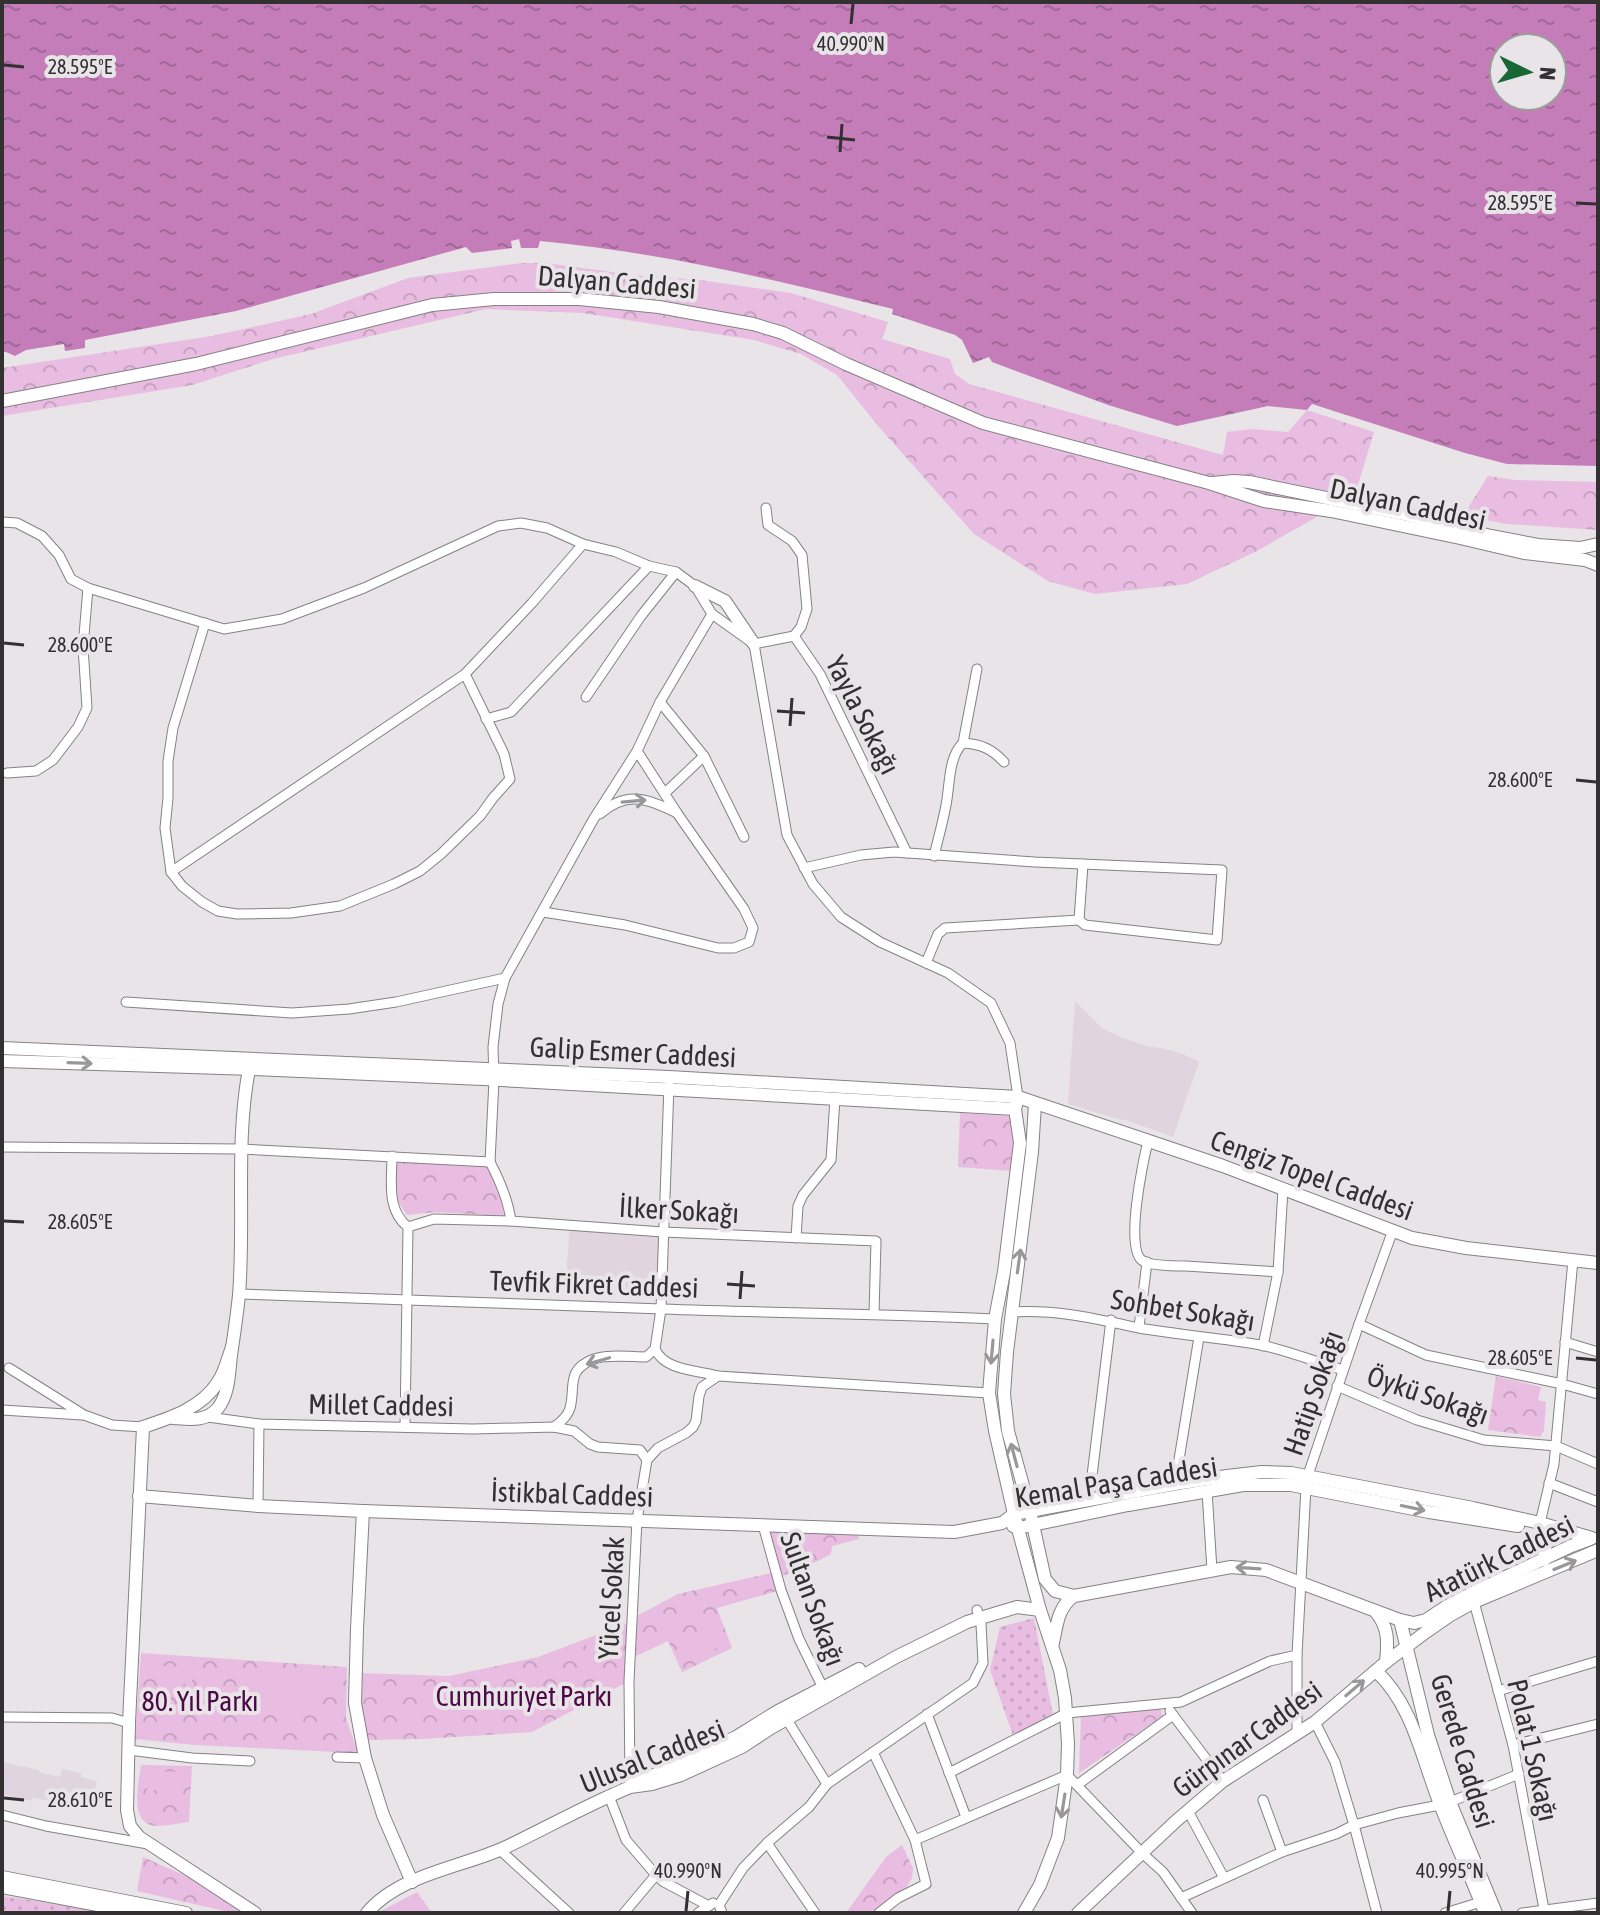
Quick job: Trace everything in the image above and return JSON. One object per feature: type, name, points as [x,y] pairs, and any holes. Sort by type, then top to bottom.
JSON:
[{"type":"street","name":"Dalyan Caddesi","points":[[2,401],[196,364],[432,305],[494,299],[579,299],[659,307],[753,324],[783,333],[983,423],[1270,502],[1461,533]]},
{"type":"street","name":"Dalyan Caddesi","points":[[1209,483],[1234,481],[1273,488],[1461,533],[1524,553],[1585,560],[1597,566]]},
{"type":"street","points":[[1270,502],[1280,496],[1273,488]]},
{"type":"street","points":[[766,508],[768,525],[792,541],[802,555],[807,609],[801,627],[794,636]]},
{"type":"street","points":[[2,522],[17,523],[42,536],[59,555],[71,579],[88,588],[224,629],[282,619],[364,588],[498,526],[521,523],[547,528],[583,544],[676,572],[725,601],[754,644],[787,835],[813,884],[841,917],[880,942],[948,973],[991,1003],[1010,1043],[1020,1143],[995,1319],[989,1393],[1014,1514],[1060,1670],[1067,1713],[1067,1775],[1058,1838],[1051,1861],[1024,1913]]},
{"type":"street","name":"Dalyan Caddesi","points":[[1490,541],[1580,548],[1598,544]]},
{"type":"street","points":[[171,872],[465,674],[583,544]]},
{"type":"street","points":[[1597,566],[1593,554],[1598,544]]},
{"type":"street","points":[[486,719],[511,712],[649,566]]},
{"type":"street","points":[[586,697],[641,616],[676,572]]},
{"type":"street","points":[[695,586],[712,614],[754,644]]},
{"type":"street","points":[[7,773],[36,771],[53,760],[78,727],[87,708],[83,647],[88,588]]},
{"type":"street","points":[[511,1221],[509,1203],[490,1162],[493,1047],[498,1004],[505,978],[593,820],[637,751],[660,702],[712,614]]},
{"type":"street","points":[[205,623],[173,728],[165,828],[171,872],[182,886],[218,911],[237,914],[291,913],[340,906],[420,871],[441,854],[480,816],[510,779],[504,754],[465,674]]},
{"type":"street","name":"Yayla Sokağı","points":[[754,644],[794,636],[820,674],[907,853]]},
{"type":"street","points":[[934,856],[952,769],[958,748],[963,743],[977,669]]},
{"type":"street","points":[[660,702],[704,756],[744,837]]},
{"type":"street","points":[[963,743],[993,750],[1004,762]]},
{"type":"street","points":[[543,912],[625,925],[718,948],[734,948],[749,942],[753,928],[744,909],[637,751]]},
{"type":"street","points":[[665,793],[704,756]]},
{"type":"street","points":[[593,820],[607,808],[633,798],[650,800],[677,813]]},
{"type":"street","points":[[804,868],[861,855],[894,852],[1222,870],[1217,940],[1096,927],[1079,920],[945,928],[938,934],[926,963]]},
{"type":"street","points":[[1079,920],[1083,864]]},
{"type":"street","points":[[126,1002],[292,1013],[380,1004],[505,978]]},
{"type":"street","name":"Galip Esmer Caddesi","points":[[2,1048],[249,1064],[494,1074],[1016,1103]]},
{"type":"street","points":[[2,1061],[249,1064],[241,1149],[239,1294],[226,1390],[216,1410],[208,1417],[173,1418]]},
{"type":"street","points":[[665,1362],[655,1349],[661,1309],[669,1083],[835,1098],[1016,1103]]},
{"type":"street","points":[[796,1238],[798,1206],[831,1160],[835,1098]]},
{"type":"street","name":"Cengiz Topel Caddesi","points":[[1016,1103],[1035,1104],[1148,1142],[1412,1238],[1466,1248],[1598,1263]]},
{"type":"street","points":[[1035,1104],[1004,1394],[1008,1431],[1045,1579],[1055,1591],[1074,1596]]},
{"type":"street","points":[[1148,1142],[1141,1169],[1134,1236],[1139,1259],[1169,1265],[1278,1272]]},
{"type":"street","points":[[2,1147],[241,1149],[490,1162]]},
{"type":"street","points":[[392,1156],[393,1203],[401,1221],[408,1227],[405,1427]]},
{"type":"street","points":[[1263,1346],[1278,1272],[1283,1189]]},
{"type":"street","name":"İlker Sokağı","points":[[408,1227],[434,1219],[511,1221],[663,1232],[876,1241],[874,1314]]},
{"type":"street","name":"Hatip Sokağı","points":[[1297,1733],[1297,1655],[1307,1481],[1337,1386],[1393,1230]]},
{"type":"street","points":[[1544,1560],[1543,1527],[1554,1464],[1573,1260]]},
{"type":"street","points":[[1139,1327],[1147,1262]]},
{"type":"street","name":"Tevfik Fikret Caddesi","points":[[239,1294],[995,1319]]},
{"type":"street","name":"Sohbet Sokağı","points":[[1012,1312],[1036,1310],[1111,1320],[1263,1346],[1343,1370]]},
{"type":"street","points":[[1089,1500],[1111,1320]]},
{"type":"street","points":[[1359,1324],[1426,1355],[1598,1394]]},
{"type":"street","points":[[1175,1484],[1199,1337]]},
{"type":"street","points":[[1565,1342],[1598,1352]]},
{"type":"street","points":[[9,1368],[84,1415],[112,1425],[143,1427],[173,1418],[210,1393],[219,1382],[232,1347]]},
{"type":"street","points":[[646,1357],[655,1349]]},
{"type":"street","points":[[583,1437],[570,1408],[572,1380],[583,1366],[602,1357],[646,1357],[718,1376],[1004,1394]]},
{"type":"street","points":[[681,1368],[697,1386],[699,1396]]},
{"type":"street","points":[[647,1460],[658,1448],[693,1427],[702,1387],[718,1376]]},
{"type":"street","name":"Öykü Sokağı","points":[[1337,1386],[1417,1420],[1484,1440],[1556,1446],[1598,1464]]},
{"type":"street","points":[[554,1427],[570,1408]]},
{"type":"street","points":[[2,1410],[84,1415]]},
{"type":"street","name":"Millet Caddesi","points":[[208,1417],[259,1424],[473,1429],[554,1427]]},
{"type":"street","points":[[258,1506],[259,1424]]},
{"type":"street","points":[[143,1427],[129,1723],[127,1810],[130,1826],[149,1845],[255,1913]]},
{"type":"street","points":[[554,1427],[574,1431],[598,1447],[658,1448]]},
{"type":"street","points":[[636,1449],[647,1460]]},
{"type":"street","name":"Yücel Sokak","points":[[630,1787],[629,1681],[637,1520],[647,1460]]},
{"type":"street","name":"Kemal Paşa Caddesi","points":[[1002,1523],[1018,1528],[1031,1517],[1089,1500],[1262,1472],[1543,1527],[1592,1544]]},
{"type":"street","name":"Kemal Paşa Caddesi","points":[[1002,1523],[1014,1514],[1031,1517],[1243,1485],[1291,1485],[1307,1481]]},
{"type":"street","points":[[1549,1483],[1598,1502]]},
{"type":"street","points":[[1207,1491],[1212,1570]]},
{"type":"street","name":"İstikbal Caddesi","points":[[139,1496],[363,1511],[954,1532],[1002,1523]]},
{"type":"street","points":[[363,1511],[355,1703],[365,1758],[383,1815],[412,1882]]},
{"type":"street","name":"Sultan Sokağı","points":[[763,1525],[781,1590],[799,1639],[825,1692]]},
{"type":"street","name":"Atatürk Caddesi","points":[[1074,1596],[1231,1567],[1266,1570],[1414,1623],[1426,1620],[1459,1599],[1544,1560],[1592,1544]]},
{"type":"street","name":"Atatürk Caddesi","points":[[1381,1667],[1449,1616],[1592,1544]]},
{"type":"street","points":[[978,1614],[1021,1598],[1032,1580]]},
{"type":"street","points":[[1052,1646],[1060,1611],[1064,1603],[1074,1596]]},
{"type":"street","name":"Polat 1 Sokağı","points":[[1474,1602],[1513,1745],[1544,1909]]},
{"type":"street","points":[[978,1614],[1017,1607],[1040,1610]]},
{"type":"street","points":[[1375,1611],[1384,1624],[1389,1644],[1381,1667]]},
{"type":"street","name":"Ulusal Caddesi","points":[[367,1913],[375,1903],[412,1882],[444,1867],[500,1850],[782,1715],[964,1614],[978,1614]]},
{"type":"street","points":[[722,1913],[719,1905],[743,1868],[809,1807],[827,1784],[973,1683],[983,1663],[978,1614]]},
{"type":"street","name":"Gerede Caddesi","points":[[1400,1620],[1445,1803],[1483,1907]]},
{"type":"street","points":[[949,1773],[1067,1713],[1181,1702],[1270,1661],[1297,1655]]},
{"type":"street","points":[[1498,1691],[1598,1661]]},
{"type":"street","name":"Gerede Caddesi","points":[[1381,1667],[1400,1701],[1496,1913]]},
{"type":"street","name":"Gürpınar Caddesi","points":[[1078,1913],[1223,1781],[1315,1722],[1381,1667]]},
{"type":"street","points":[[1164,1703],[1223,1781]]},
{"type":"street","points":[[929,1712],[966,1817]]},
{"type":"street","points":[[782,1715],[827,1784]]},
{"type":"street","points":[[1077,1785],[1173,1715]]},
{"type":"street","points":[[2,1717],[112,1718],[129,1723]]},
{"type":"street","points":[[1315,1722],[1335,1762],[1377,1913]]},
{"type":"street","points":[[1513,1745],[1598,1724]]},
{"type":"street","points":[[129,1750],[250,1761]]},
{"type":"street","points":[[873,1752],[915,1840],[926,1884],[898,1898],[879,1913]]},
{"type":"street","points":[[337,1757],[365,1758]]},
{"type":"street","points":[[1181,1898],[1282,1852],[1354,1825],[1445,1803],[1519,1774]]},
{"type":"street","points":[[1067,1775],[1163,1872],[1192,1913]]},
{"type":"street","points":[[915,1840],[1067,1775]]},
{"type":"street","points":[[609,1796],[626,1840],[656,1875],[709,1906]]},
{"type":"street","points":[[1263,1800],[1282,1852]]},
{"type":"street","points":[[1188,1811],[1224,1878]]},
{"type":"street","points":[[2,1815],[149,1845]]},
{"type":"street","points":[[767,1843],[815,1913]]},
{"type":"street","points":[[500,1850],[564,1912]]},
{"type":"street","points":[[624,1913],[656,1875]]},
{"type":"street","points":[[2,1877],[186,1913]]},
{"type":"street","points":[[2,1887],[140,1913]]},
{"type":"street","points":[[698,1913],[723,1897]]},
{"type":"street","points":[[1522,1913],[1598,1903]]},
{"type":"street","points":[[1445,1913],[1483,1907]]},
{"type":"shaded area","points":[[1075,1001],[1102,1028],[1120,1037],[1183,1054],[1199,1062],[1173,1137],[1068,1104]]},
{"type":"shaded area","points":[[570,1225],[663,1232],[662,1296],[565,1292]]},
{"type":"shaded area","points":[[2,1762],[60,1777],[62,1769],[81,1773],[81,1777],[97,1783],[92,1806],[87,1809],[73,1806],[72,1810],[54,1805],[55,1802],[33,1798],[31,1801],[2,1794]]},
{"type":"green space","points":[[522,263],[700,280],[791,293],[888,322],[882,339],[950,359],[955,374],[969,384],[1223,455],[1227,432],[1251,429],[1288,432],[1307,410],[1374,432],[1357,488],[1315,518],[1257,551],[1187,584],[1095,594],[1048,581],[974,534],[837,375],[801,354],[754,340],[583,313],[486,309],[273,359],[192,385],[2,416],[2,368],[212,336],[311,314],[408,278]]},
{"type":"green space","points":[[1488,476],[1515,480],[1598,482],[1598,530],[1507,524],[1463,516]]},
{"type":"green space","points":[[960,1113],[1011,1116],[1015,1134],[1012,1171],[958,1167]]},
{"type":"green space","points":[[396,1164],[487,1165],[504,1216],[435,1212],[407,1215],[395,1197]]},
{"type":"green space","points":[[1496,1376],[1541,1387],[1538,1400],[1546,1402],[1544,1430],[1540,1437],[1488,1430]]},
{"type":"green space","name":"Cumhuriyet Parkı","points":[[770,1527],[858,1529],[859,1539],[832,1546],[831,1554],[798,1571],[777,1577],[781,1590],[717,1608],[732,1648],[682,1672],[668,1641],[632,1658],[629,1681],[532,1732],[362,1740],[356,1673],[449,1676],[538,1657],[633,1621],[633,1618],[678,1594],[775,1572],[765,1534]]},
{"type":"green space","points":[[1034,1618],[1053,1715],[1013,1735],[990,1670],[1000,1627]]},
{"type":"green space","points":[[714,1628],[722,1646],[692,1659],[684,1641]]},
{"type":"green space","points":[[616,1632],[623,1649],[592,1661],[585,1644]]},
{"type":"green space","name":"80. Yıl Parkı","points":[[141,1653],[347,1667],[346,1718],[358,1753],[135,1739]]},
{"type":"green space","points":[[159,1666],[192,1667],[192,1684],[158,1683]]},
{"type":"green space","points":[[255,1675],[323,1678],[323,1716],[253,1713]]},
{"type":"green space","points":[[1159,1706],[1163,1716],[1079,1773],[1081,1715]]},
{"type":"green space","points":[[141,1765],[192,1766],[189,1822],[156,1826],[147,1824],[138,1810],[137,1801]]},
{"type":"green space","points":[[148,1771],[183,1772],[183,1791],[147,1790]]},
{"type":"green space","points":[[902,1845],[913,1868],[906,1888],[873,1913],[846,1913],[886,1857]]},
{"type":"green space","points":[[143,1857],[195,1880],[247,1913],[233,1913],[137,1891]]},
{"type":"green space","points":[[417,1892],[432,1913],[381,1913],[381,1911]]},
{"type":"green space","points":[[2,1896],[17,1898],[109,1913],[2,1913]]},
{"type":"water","points":[[2,2],[1598,2],[1598,466],[1507,464],[1312,404],[1307,410],[1268,406],[1177,426],[1108,405],[992,362],[989,357],[973,363],[962,340],[955,335],[892,314],[893,309],[762,278],[629,252],[540,241],[538,248],[521,248],[519,239],[511,241],[512,248],[472,253],[466,247],[236,311],[85,340],[85,348],[65,351],[64,344],[26,350],[15,356],[2,352]]}]
